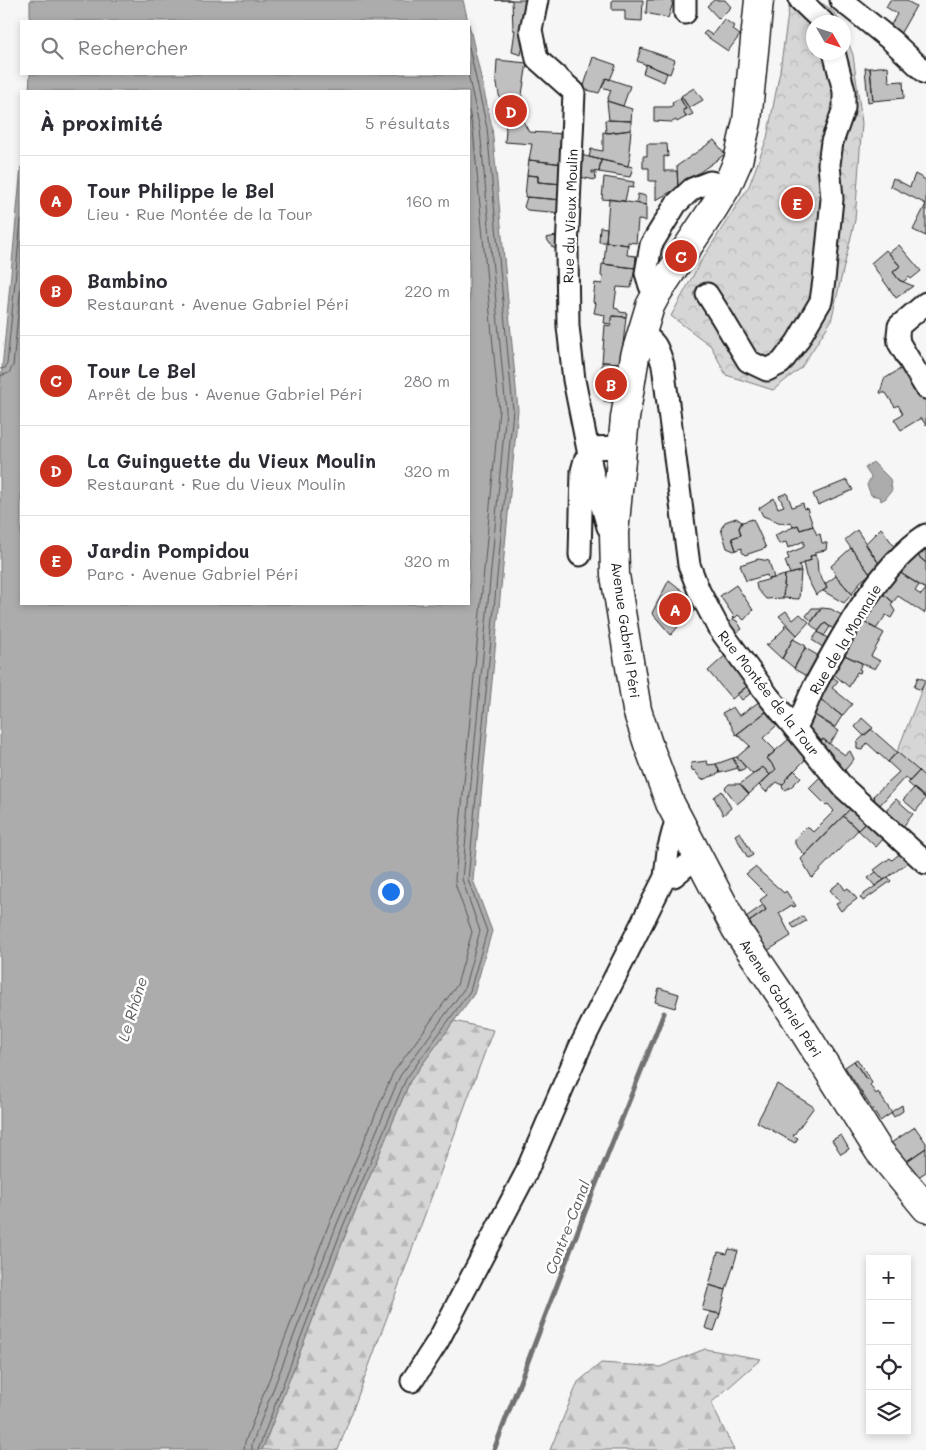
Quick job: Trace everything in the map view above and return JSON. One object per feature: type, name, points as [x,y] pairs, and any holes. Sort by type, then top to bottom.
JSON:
[{"type":"main road","name":"Avenue Gabriel Péri","points":[[759,0],[747,121],[738,161],[727,186],[657,293],[640,334],[631,380],[622,447],[614,533],[615,575],[637,710],[660,778],[678,817],[736,929],[786,1003],[880,1151],[911,1192],[926,1208]]},
{"type":"street","name":"Rue du Vieux Moulin","points":[[537,0],[531,30],[537,59],[574,92],[567,250],[568,326],[574,380],[588,448],[602,511],[608,527],[614,533]]},
{"type":"street","points":[[800,0],[816,15]]},
{"type":"street","points":[[842,0],[892,41],[926,73]]},
{"type":"street","points":[[707,294],[748,361],[767,370],[781,363],[797,342],[820,301],[824,280],[832,198],[829,164],[832,142],[844,108],[844,91],[836,60]]},
{"type":"street","points":[[926,303],[899,326],[898,335],[899,343],[926,388]]},
{"type":"street","name":"Rue Montée de la Tour","points":[[640,334],[649,338],[658,348],[663,365],[689,566],[699,591],[718,627],[738,656],[844,788],[926,863]]},
{"type":"street","points":[[631,380],[651,386],[666,396]]},
{"type":"street","points":[[580,555],[582,471],[588,448],[622,447]]},
{"type":"street","name":"Rue de la Monnaie","points":[[795,728],[814,688],[858,610],[883,576],[926,535]]},
{"type":"street","points":[[412,1381],[438,1341],[524,1175],[580,1047],[665,877],[668,851],[678,817]]},
{"type":"street","points":[[665,877],[674,876],[686,866],[699,859]]},
{"type":"green space","points":[[790,0],[814,1],[825,5],[835,15],[806,15],[806,60],[851,60],[851,50],[862,123],[855,220],[831,321],[801,368],[773,390],[726,375],[711,346],[671,316],[701,261],[749,186],[767,138],[780,71]]},
{"type":"green space","points":[[926,679],[926,778],[897,752]]},
{"type":"green space","points":[[454,1021],[493,1030],[338,1450],[262,1450],[348,1228],[410,1081]]},
{"type":"green space","points":[[705,1349],[761,1359],[711,1403],[734,1450],[550,1450],[578,1382],[601,1363],[660,1367]]},
{"type":"water","points":[[30,0],[463,0],[468,20],[30,20]]},
{"type":"water","name":"Le Rhône","points":[[470,28],[492,127],[518,410],[473,880],[492,931],[474,994],[410,1081],[348,1228],[262,1450],[0,1450],[0,390],[20,178],[20,605],[470,605],[470,90],[29,90],[30,75],[470,75]]},
{"type":"water","points":[[873,462],[890,479],[892,490],[881,501],[880,497],[871,495],[867,485],[871,477],[865,468]]},
{"type":"building","points":[[512,0],[532,0],[521,55],[512,52],[515,30],[513,30]]},
{"type":"building","points":[[612,0],[643,0],[642,21],[625,20],[625,10],[612,10]]},
{"type":"building","points":[[647,0],[674,0],[668,18],[646,13]]},
{"type":"building","points":[[714,0],[725,0],[731,7],[719,19],[707,6]]},
{"type":"building","points":[[890,0],[905,0],[916,6],[899,36],[888,30],[897,14],[886,7]]},
{"type":"building","points":[[724,19],[734,26],[732,29],[740,35],[728,51],[703,34],[706,31],[712,35]]},
{"type":"building","points":[[641,48],[675,60],[670,74],[637,61]]},
{"type":"building","points":[[593,57],[616,65],[610,80],[606,78],[599,93],[583,89]]},
{"type":"building","points":[[497,60],[527,63],[519,114],[529,132],[566,134],[564,164],[529,160],[532,144],[505,142],[506,130],[496,79]]},
{"type":"building","points":[[646,64],[667,73],[664,82],[643,73]]},
{"type":"building","points":[[888,66],[889,82],[903,81],[904,98],[873,101],[870,68]]},
{"type":"building","points":[[865,68],[870,68],[873,101],[868,102]]},
{"type":"building","points":[[606,78],[630,86],[623,106],[607,101],[611,90],[602,87]]},
{"type":"building","points":[[694,88],[703,100],[689,108],[681,96]]},
{"type":"building","points":[[682,97],[693,114],[686,117],[683,110],[686,109],[680,98]]},
{"type":"building","points":[[680,98],[686,109],[683,110],[686,117],[677,122],[676,120],[672,122],[654,121],[654,107],[670,107],[673,105],[672,103]]},
{"type":"building","points":[[607,101],[632,109],[631,121],[609,120]]},
{"type":"building","points":[[605,120],[631,121],[631,130],[606,133]]},
{"type":"building","points":[[631,130],[629,151],[631,152],[628,166],[589,157],[591,149],[603,151],[603,132]]},
{"type":"building","points":[[714,140],[725,154],[678,188],[677,166]]},
{"type":"building","points":[[647,144],[667,144],[668,157],[664,156],[664,171],[677,171],[678,188],[656,200],[656,181],[649,181],[649,168],[643,168],[643,156],[647,156]]},
{"type":"building","points":[[577,154],[601,160],[599,172],[592,171],[592,173],[596,173],[595,180],[575,176]]},
{"type":"building","points":[[529,160],[564,164],[563,184],[538,182],[538,176],[527,175]]},
{"type":"building","points":[[601,160],[633,167],[630,177],[599,172]]},
{"type":"building","points":[[915,174],[926,180],[926,204],[890,186],[893,178],[910,187]]},
{"type":"building","points":[[527,175],[538,176],[538,182],[563,184],[562,200],[525,197]]},
{"type":"building","points":[[604,177],[634,182],[633,188],[628,187],[625,201],[602,199]]},
{"type":"building","points":[[638,194],[646,196],[646,205],[636,203]]},
{"type":"building","points":[[527,197],[562,200],[562,213],[527,210],[524,207]]},
{"type":"building","points":[[609,199],[646,205],[646,221],[638,220],[636,243],[628,242],[628,245],[606,242]]},
{"type":"building","points":[[926,204],[926,236],[913,230]]},
{"type":"building","points":[[600,227],[607,228],[606,242],[599,242]]},
{"type":"building","points":[[561,235],[561,248],[553,248],[546,238]]},
{"type":"building","points":[[606,242],[628,245],[627,255],[636,256],[635,268],[604,264]]},
{"type":"building","points":[[899,245],[921,271],[911,279],[909,277],[903,282],[893,272],[900,266],[889,253]]},
{"type":"building","points":[[886,250],[900,266],[893,272],[899,280],[913,286],[896,298],[871,263]]},
{"type":"building","points":[[602,264],[635,268],[631,288],[617,287],[614,308],[620,312],[627,313],[626,317],[612,316],[611,324],[604,323],[605,315],[594,313],[596,303],[593,302],[595,283],[602,284]]},
{"type":"building","points":[[612,316],[626,317],[621,363],[602,362],[605,325],[611,326]]},
{"type":"building","points":[[602,362],[621,363],[617,403],[604,401],[605,386],[602,386]]},
{"type":"building","points":[[902,368],[926,399],[926,425],[921,418],[901,430],[894,419],[903,414],[898,405],[895,407],[886,393],[880,393],[884,379]]},
{"type":"building","points":[[847,480],[853,490],[818,505],[813,494]]},
{"type":"building","points":[[787,493],[792,507],[803,503],[804,509],[807,508],[813,526],[800,530],[798,525],[793,527],[791,522],[784,524],[783,522],[781,523],[763,516],[759,508],[774,498],[778,508],[784,506],[779,496]]},
{"type":"building","points":[[736,518],[742,522],[739,528],[741,535],[732,538],[736,550],[734,551],[727,548],[721,529],[725,522]]},
{"type":"building","points":[[753,519],[766,548],[745,555],[742,552],[742,548],[736,550],[732,538],[741,535],[739,528],[742,522]]},
{"type":"building","points":[[798,525],[800,530],[813,526],[817,535],[820,534],[822,543],[827,543],[826,550],[815,552],[815,555],[810,556],[811,560],[799,565],[801,571],[790,574],[785,561],[789,559],[787,554],[804,547],[804,541],[788,548],[786,542],[779,544],[775,535]]},
{"type":"building","points":[[881,528],[897,550],[880,565],[865,544]]},
{"type":"building","points":[[857,530],[880,565],[870,574],[845,540]]},
{"type":"building","points":[[926,547],[926,563],[916,554]]},
{"type":"building","points":[[851,548],[870,574],[860,582],[852,594],[836,576],[831,566]]},
{"type":"building","points":[[916,554],[926,563],[926,589],[899,572]]},
{"type":"building","points":[[815,555],[818,572],[827,588],[816,595],[806,576],[803,563],[811,560],[810,556]]},
{"type":"building","points":[[758,559],[769,561],[774,578],[768,579],[767,575],[746,581],[740,565]]},
{"type":"building","points":[[801,571],[799,599],[783,598],[785,575]]},
{"type":"building","points":[[899,572],[919,585],[915,591],[921,595],[926,589],[926,610],[924,613],[898,596],[893,602],[881,592]]},
{"type":"building","points":[[785,575],[783,598],[766,599],[757,589],[756,583]]},
{"type":"building","points":[[836,576],[852,594],[844,603],[823,591],[827,588],[825,584]]},
{"type":"building","points":[[669,580],[700,605],[690,616],[689,614],[671,635],[652,613]]},
{"type":"building","points":[[736,585],[753,610],[744,620],[738,615],[735,618],[720,596]]},
{"type":"building","points":[[881,592],[893,602],[891,605],[895,611],[891,618],[886,615],[876,629],[862,621]]},
{"type":"building","points":[[812,608],[821,608],[812,621],[806,616]]},
{"type":"building","points":[[822,608],[831,609],[847,618],[839,633],[825,623],[818,631],[810,624]]},
{"type":"building","points":[[786,611],[793,620],[800,614],[809,622],[797,635],[779,616]]},
{"type":"building","points":[[734,617],[733,619],[737,621],[742,629],[735,634],[728,623]]},
{"type":"building","points":[[862,621],[884,633],[871,656],[880,661],[875,669],[842,654]]},
{"type":"building","points":[[825,623],[830,627],[824,636],[818,632]]},
{"type":"building","points":[[784,625],[787,625],[797,635],[782,659],[766,644],[769,644],[785,628]]},
{"type":"building","points":[[818,632],[834,642],[829,651],[812,640]]},
{"type":"building","points":[[793,639],[806,646],[794,668],[782,658]]},
{"type":"building","points":[[805,648],[824,659],[812,679],[794,669]]},
{"type":"building","points":[[727,654],[750,684],[732,699],[708,671]]},
{"type":"building","points":[[842,654],[862,663],[859,669],[861,670],[860,673],[857,672],[849,687],[831,672]]},
{"type":"building","points":[[829,674],[838,681],[832,688],[852,704],[842,716],[819,698]]},
{"type":"building","points":[[918,677],[925,680],[921,690],[914,687]]},
{"type":"building","points":[[750,684],[755,690],[742,700],[737,694]]},
{"type":"building","points":[[819,698],[842,716],[835,727],[813,714]]},
{"type":"building","points":[[763,699],[767,711],[736,735],[722,713],[733,707],[739,716]]},
{"type":"building","points":[[767,711],[777,725],[763,738],[776,751],[767,758],[776,769],[770,775],[763,767],[752,774],[737,757],[750,746],[737,734]]},
{"type":"building","points":[[813,714],[839,731],[829,744],[823,739],[822,741],[807,728]]},
{"type":"building","points":[[862,718],[873,728],[864,736],[855,727]]},
{"type":"building","points":[[871,729],[897,752],[888,762],[867,743],[862,750],[857,749],[857,742]]},
{"type":"building","points":[[789,739],[806,759],[782,785],[777,782],[766,792],[759,785],[776,769],[767,758]]},
{"type":"building","points":[[823,739],[845,755],[850,751],[854,759],[841,775],[816,748]]},
{"type":"building","points":[[897,752],[919,771],[910,781],[905,777],[878,807],[872,801],[875,798],[873,796],[899,772],[888,762]]},
{"type":"building","points":[[737,757],[746,768],[739,771],[733,758]]},
{"type":"building","points":[[733,758],[738,768],[720,773],[716,764]]},
{"type":"building","points":[[707,761],[708,765],[716,764],[720,773],[702,780],[694,770],[692,771],[691,763]]},
{"type":"building","points":[[763,767],[770,775],[749,794],[740,784]]},
{"type":"building","points":[[794,770],[801,777],[791,787],[783,789],[782,785]]},
{"type":"building","points":[[919,771],[926,778],[925,798],[908,783]]},
{"type":"building","points":[[822,775],[853,806],[805,855],[795,844],[795,838],[807,826],[813,832],[834,811],[809,788]]},
{"type":"building","points":[[729,784],[740,784],[749,794],[737,804],[725,788]]},
{"type":"building","points":[[914,788],[926,798],[916,811],[903,800]]},
{"type":"building","points":[[722,791],[731,808],[723,815],[714,797]]},
{"type":"building","points":[[896,799],[913,814],[902,828],[884,812]]},
{"type":"building","points":[[854,805],[869,819],[858,830],[843,816]]},
{"type":"building","points":[[843,816],[858,830],[812,878],[801,859]]},
{"type":"building","points":[[868,821],[885,837],[876,847],[858,830]]},
{"type":"building","points":[[740,832],[753,855],[748,858],[735,835]]},
{"type":"building","points":[[902,852],[910,861],[884,880],[874,870],[890,858],[892,860]]},
{"type":"building","points":[[755,867],[784,893],[786,891],[796,906],[793,907],[792,905],[779,913],[791,936],[767,951],[749,922],[766,910],[760,900],[767,895],[746,874]]},
{"type":"building","points":[[876,872],[884,880],[875,886],[868,878]]},
{"type":"building","points":[[888,877],[891,881],[863,901],[860,897]]},
{"type":"building","points":[[840,882],[845,890],[848,888],[857,899],[841,911],[836,904],[840,902],[830,890]]},
{"type":"building","points":[[763,905],[766,910],[749,922],[746,917]]},
{"type":"building","points":[[803,916],[806,921],[794,928],[791,924]]},
{"type":"building","points":[[659,988],[679,994],[675,1008],[655,1002]]},
{"type":"building","points":[[857,1059],[869,1078],[866,1079],[854,1061]]},
{"type":"building","points":[[854,1061],[866,1079],[869,1078],[872,1083],[870,1085],[876,1094],[878,1092],[892,1113],[880,1121],[845,1067]]},
{"type":"building","points":[[777,1084],[814,1107],[793,1136],[798,1138],[795,1143],[757,1122]]},
{"type":"building","points":[[902,1105],[903,1111],[894,1117],[891,1112]]},
{"type":"building","points":[[915,1127],[926,1143],[926,1148],[904,1163],[891,1143]]},
{"type":"building","points":[[841,1135],[849,1149],[841,1154],[832,1140]]},
{"type":"building","points":[[926,1148],[926,1172],[915,1179],[904,1163]]},
{"type":"building","points":[[729,1249],[738,1251],[726,1290],[709,1285],[718,1252],[727,1254]]},
{"type":"building","points":[[709,1285],[726,1290],[720,1314],[702,1310]]},
{"type":"building","points":[[710,1312],[720,1314],[714,1331],[705,1328]]},
{"type":"waterway","name":"Contre-Canal","points":[[494,1450],[590,1199],[664,1013]]},
{"type":"place","name":"La Guinguette du Vieux Moulin","points":[[511,111]]},
{"type":"place","name":"Jardin Pompidou","points":[[797,203]]},
{"type":"place","name":"Tour Le Bel","points":[[681,256]]},
{"type":"place","name":"Bambino","points":[[611,384]]},
{"type":"place","name":"Tour Philippe le Bel","points":[[675,609]]}]
